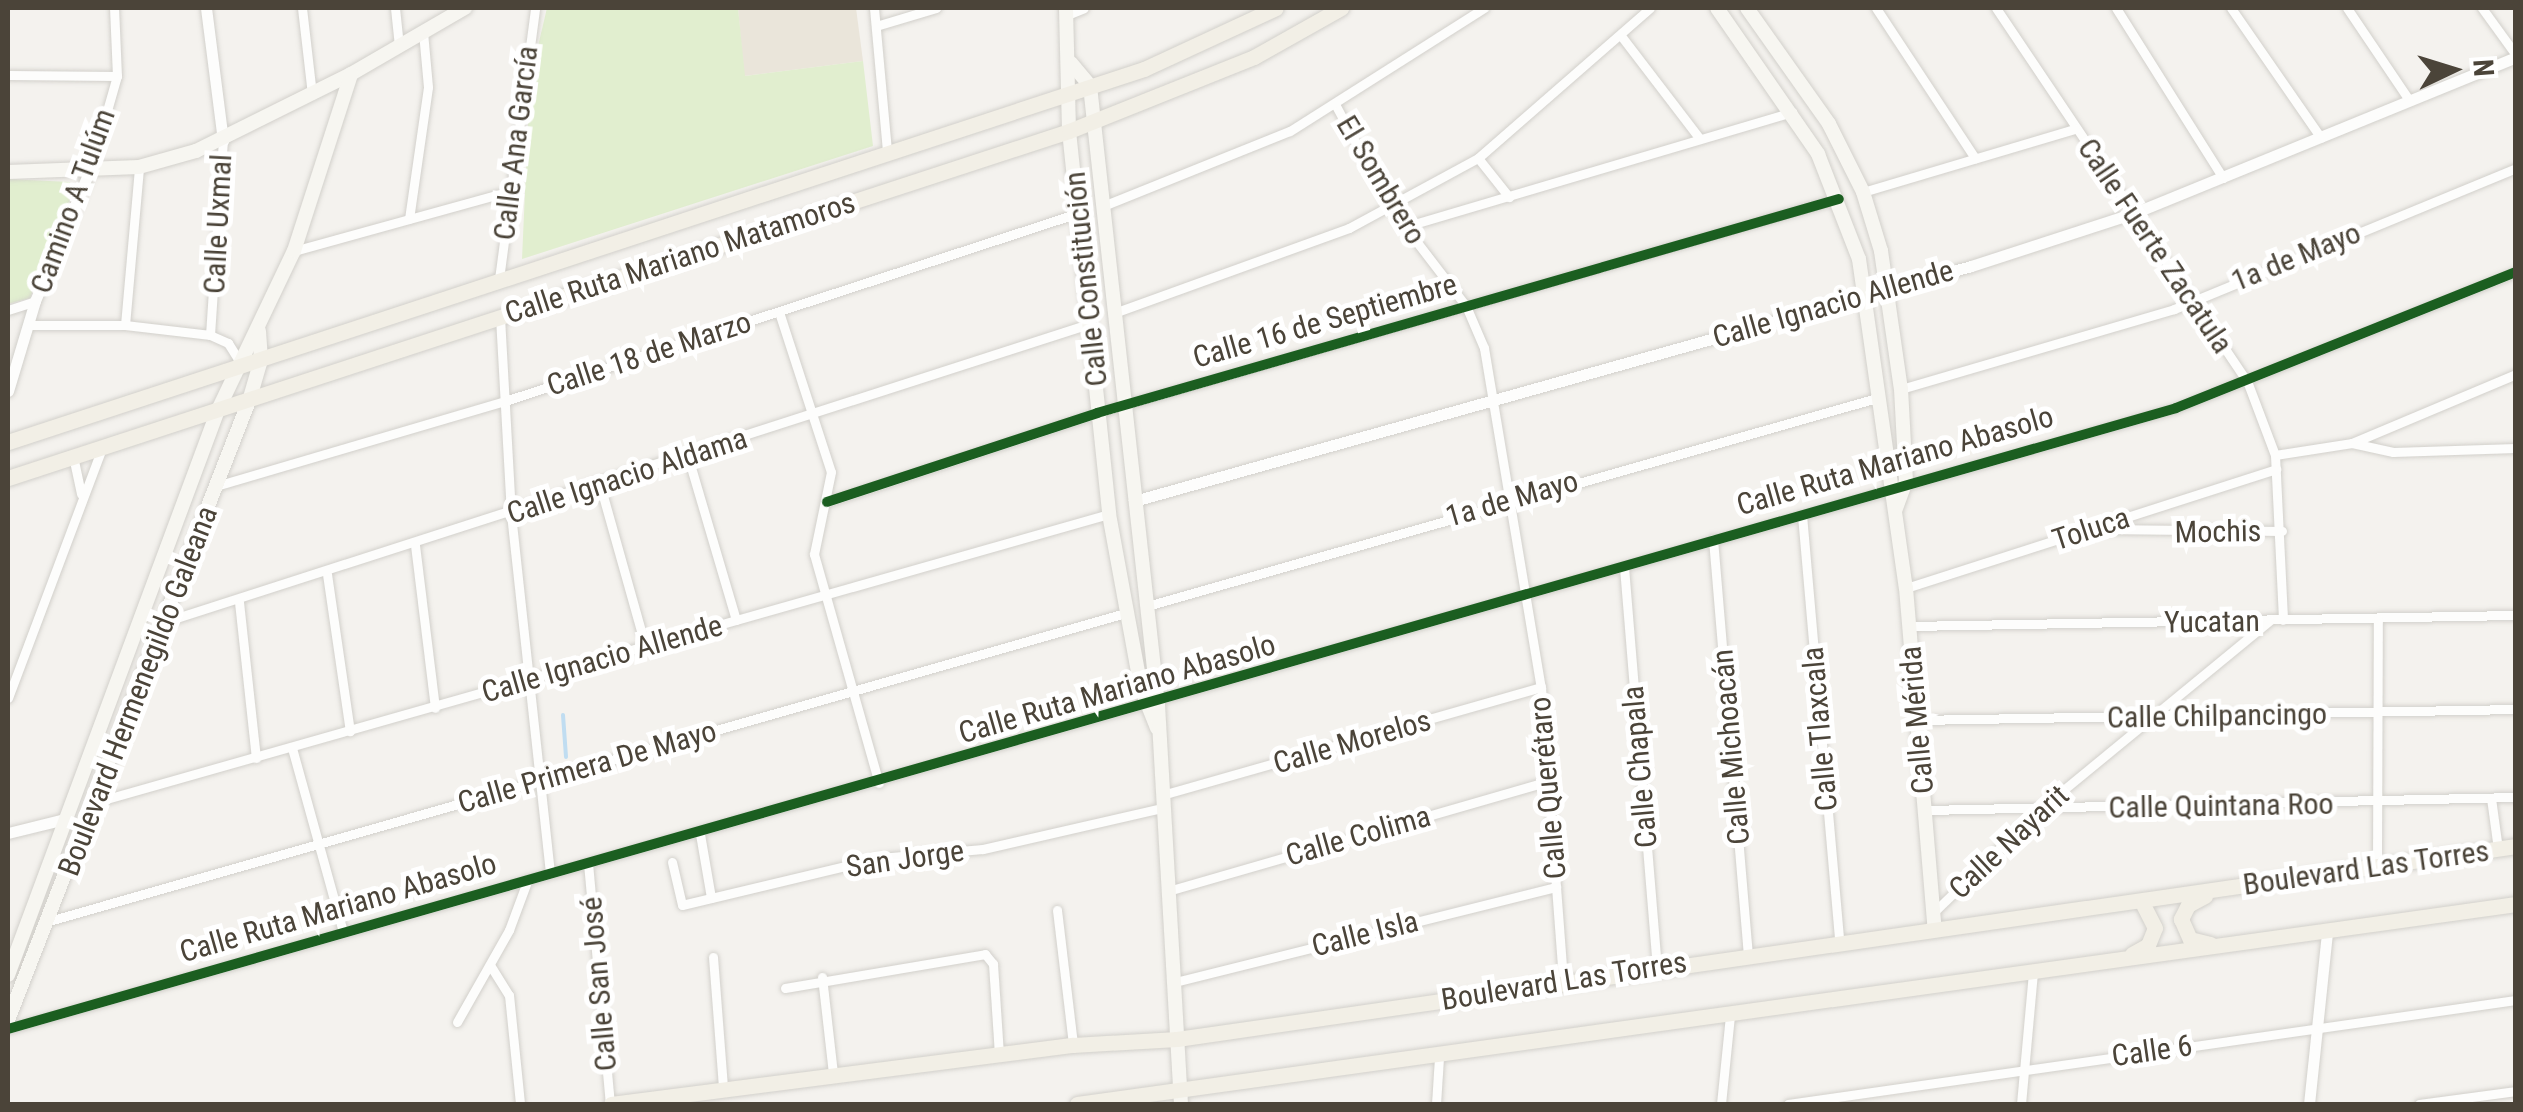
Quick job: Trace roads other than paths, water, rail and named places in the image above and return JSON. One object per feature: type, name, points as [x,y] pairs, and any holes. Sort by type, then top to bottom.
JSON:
[{"type":"main road","points":[[8,172],[89,172],[139,166],[223,141],[465,8]]},
{"type":"main road","name":"Calle Ruta Mariano Matamoros","points":[[8,442],[1185,54],[1276,8]]},
{"type":"main road","name":"Calle Ruta Mariano Matamoros","points":[[8,478],[1069,131],[1254,57],[1341,8]]},
{"type":"main road","points":[[1717,8],[1792,112],[1839,198],[1864,294],[1899,484]]},
{"type":"main road","points":[[1746,8],[1829,124],[1863,192],[1887,289],[1901,389],[1899,484]]},
{"type":"main road","name":"Calle Constitución","points":[[1067,11],[1071,62],[1067,94],[1069,131],[1109,514],[1125,613],[1157,728],[1180,1097]]},
{"type":"main road","points":[[1071,62],[1090,86]]},
{"type":"main road","name":"Boulevard Hermenegildo Galeana","points":[[8,975],[218,410],[294,251],[351,74]]},
{"type":"main road","name":"Calle Constitución","points":[[1090,86],[1146,606],[1152,706]]},
{"type":"main road","points":[[259,330],[261,360]]},
{"type":"main road","name":"Boulevard Hermenegildo Galeana","points":[[8,1020],[96,802],[261,360]]},
{"type":"main road","name":"Calle Mérida","points":[[1899,484],[1896,510],[1935,930]]},
{"type":"main road","name":"Boulevard Las Torres","points":[[610,1104],[1072,1045],[1178,1038],[2516,846]]},
{"type":"main road","points":[[2218,890],[2188,906],[2182,920],[2190,938],[2222,946]]},
{"type":"main road","points":[[2114,961],[2152,938],[2155,920],[2142,902]]},
{"type":"main road","name":"Boulevard Las Torres","points":[[1077,1104],[1180,1097],[1439,1056],[2516,904]]},
{"type":"street","name":"Camino A Tulúm","points":[[8,392],[35,301],[89,172],[117,76],[114,8]]},
{"type":"street","name":"Calle Uxmal","points":[[206,8],[223,141],[210,335],[228,343],[242,366]]},
{"type":"street","points":[[302,8],[312,95]]},
{"type":"street","points":[[394,8],[399,46]]},
{"type":"street","name":"Calle Ana García","points":[[500,279],[507,192],[535,8]]},
{"type":"street","points":[[874,8],[886,150]]},
{"type":"street","points":[[876,26],[936,8]]},
{"type":"street","points":[[1067,11],[1084,8]]},
{"type":"street","points":[[1104,206],[1228,159],[1336,104],[1484,8]]},
{"type":"street","points":[[1114,313],[1260,262],[1390,207],[1478,158],[1622,37],[1650,8]]},
{"type":"street","points":[[1876,8],[1974,158]]},
{"type":"street","name":"Calle Fuerte Zacatula","points":[[1998,8],[2075,129],[2247,380],[2274,455],[2282,531],[2283,620]]},
{"type":"street","points":[[2116,8],[2223,178]]},
{"type":"street","points":[[2231,8],[2321,138]]},
{"type":"street","points":[[2347,8],[2410,100]]},
{"type":"street","points":[[2482,8],[2516,56]]},
{"type":"street","points":[[409,219],[428,88],[423,32]]},
{"type":"street","points":[[1622,37],[1700,140]]},
{"type":"street","name":"Calle Ignacio Allende","points":[[1134,501],[1887,289],[2134,213],[2516,56]]},
{"type":"street","points":[[8,75],[117,76]]},
{"type":"street","name":"El Sombrero","points":[[1336,104],[1390,207],[1466,306],[1484,348],[1526,595]]},
{"type":"street","points":[[1404,227],[1792,112]]},
{"type":"street","points":[[1863,192],[2075,129]]},
{"type":"street","points":[[1478,158],[1509,197]]},
{"type":"street","points":[[125,325],[139,166]]},
{"type":"street","name":"1a de Mayo","points":[[1901,389],[2191,300],[2516,168]]},
{"type":"street","points":[[294,251],[507,192]]},
{"type":"street","name":"Calle 16 de Septiembre","points":[[827,502],[1097,413],[1839,198]]},
{"type":"street","name":"Calle 18 de Marzo","points":[[216,486],[504,400],[1078,213]]},
{"type":"street","name":"Calle Ruta Mariano Abasolo","points":[[8,1029],[1152,706],[1899,484],[2176,408],[2516,272]]},
{"type":"street","points":[[8,310],[35,301]]},
{"type":"street","points":[[780,312],[831,472],[827,502],[815,532],[824,598],[879,783]]},
{"type":"street","points":[[500,317],[511,514],[550,873]]},
{"type":"street","points":[[28,324],[125,325],[210,335]]},
{"type":"street","name":"Calle Ignacio Aldama","points":[[162,622],[327,574],[1090,324]]},
{"type":"street","points":[[2274,455],[2352,443],[2516,374]]},
{"type":"street","name":"1a de Mayo","points":[[1146,606],[1507,500],[1880,397]]},
{"type":"street","points":[[2352,443],[2393,452],[2516,448]]},
{"type":"street","points":[[8,698],[102,446]]},
{"type":"street","points":[[73,456],[81,497]]},
{"type":"street","points":[[688,457],[736,620]]},
{"type":"street","name":"Toluca","points":[[1906,588],[2276,470]]},
{"type":"street","points":[[600,485],[645,645]]},
{"type":"street","name":"Calle Ignacio Allende","points":[[96,802],[1109,514]]},
{"type":"street","name":"Calle Tlaxcala","points":[[1802,515],[1839,942]]},
{"type":"street","name":"Mochis","points":[[2094,528],[2282,531]]},
{"type":"street","name":"Calle Michoacán","points":[[1713,540],[1748,954]]},
{"type":"street","points":[[416,545],[434,708]]},
{"type":"street","name":"Calle Chapala","points":[[1624,567],[1657,967]]},
{"type":"street","points":[[327,574],[350,731]]},
{"type":"street","name":"Calle Querétaro","points":[[1526,595],[1541,688],[1564,982]]},
{"type":"street","points":[[239,602],[256,758]]},
{"type":"street","name":"Calle Primera De Mayo","points":[[49,921],[1125,613]]},
{"type":"street","name":"Yucatan","points":[[1909,626],[2516,616]]},
{"type":"street","points":[[2377,866],[2378,619]]},
{"type":"street","name":"Calle Nayarit","points":[[1934,912],[2038,810],[2270,621]]},
{"type":"street","name":"Calle Morelos","points":[[1162,802],[1541,688]]},
{"type":"street","name":"Calle Chilpancingo","points":[[1918,720],[2516,709]]},
{"type":"street","points":[[292,748],[344,932]]},
{"type":"street","name":"Calle Colima","points":[[1168,891],[1548,781]]},
{"type":"street","name":"Calle Quintana Roo","points":[[1926,810],[2516,797]]},
{"type":"street","points":[[2491,798],[2498,849]]},
{"type":"street","name":"San Jorge","points":[[710,898],[880,858],[984,849],[1162,802]]},
{"type":"street","points":[[8,832],[65,819]]},
{"type":"street","points":[[672,862],[682,905],[710,898],[700,834]]},
{"type":"street","name":"Calle San José","points":[[588,863],[610,1104]]},
{"type":"street","points":[[457,1022],[490,965],[528,880]]},
{"type":"street","name":"Calle Isla","points":[[1174,982],[1556,886]]},
{"type":"street","points":[[1057,910],[1072,1045]]},
{"type":"street","points":[[2309,1104],[2327,932]]},
{"type":"street","points":[[785,988],[822,977],[986,954],[993,964],[999,1054]]},
{"type":"street","points":[[712,956],[723,1088]]},
{"type":"street","points":[[490,965],[509,995],[520,1104]]},
{"type":"street","points":[[2021,1104],[2033,972]]},
{"type":"street","points":[[822,977],[834,1073]]},
{"type":"street","name":"Calle 6","points":[[1788,1104],[2516,1000]]},
{"type":"street","points":[[1722,1104],[1730,1015]]},
{"type":"street","points":[[1436,1104],[1439,1056]]},
{"type":"street","points":[[2419,1104],[2516,1092]]},
{"type":"waterway","points":[[563,715],[566,757]]}]
